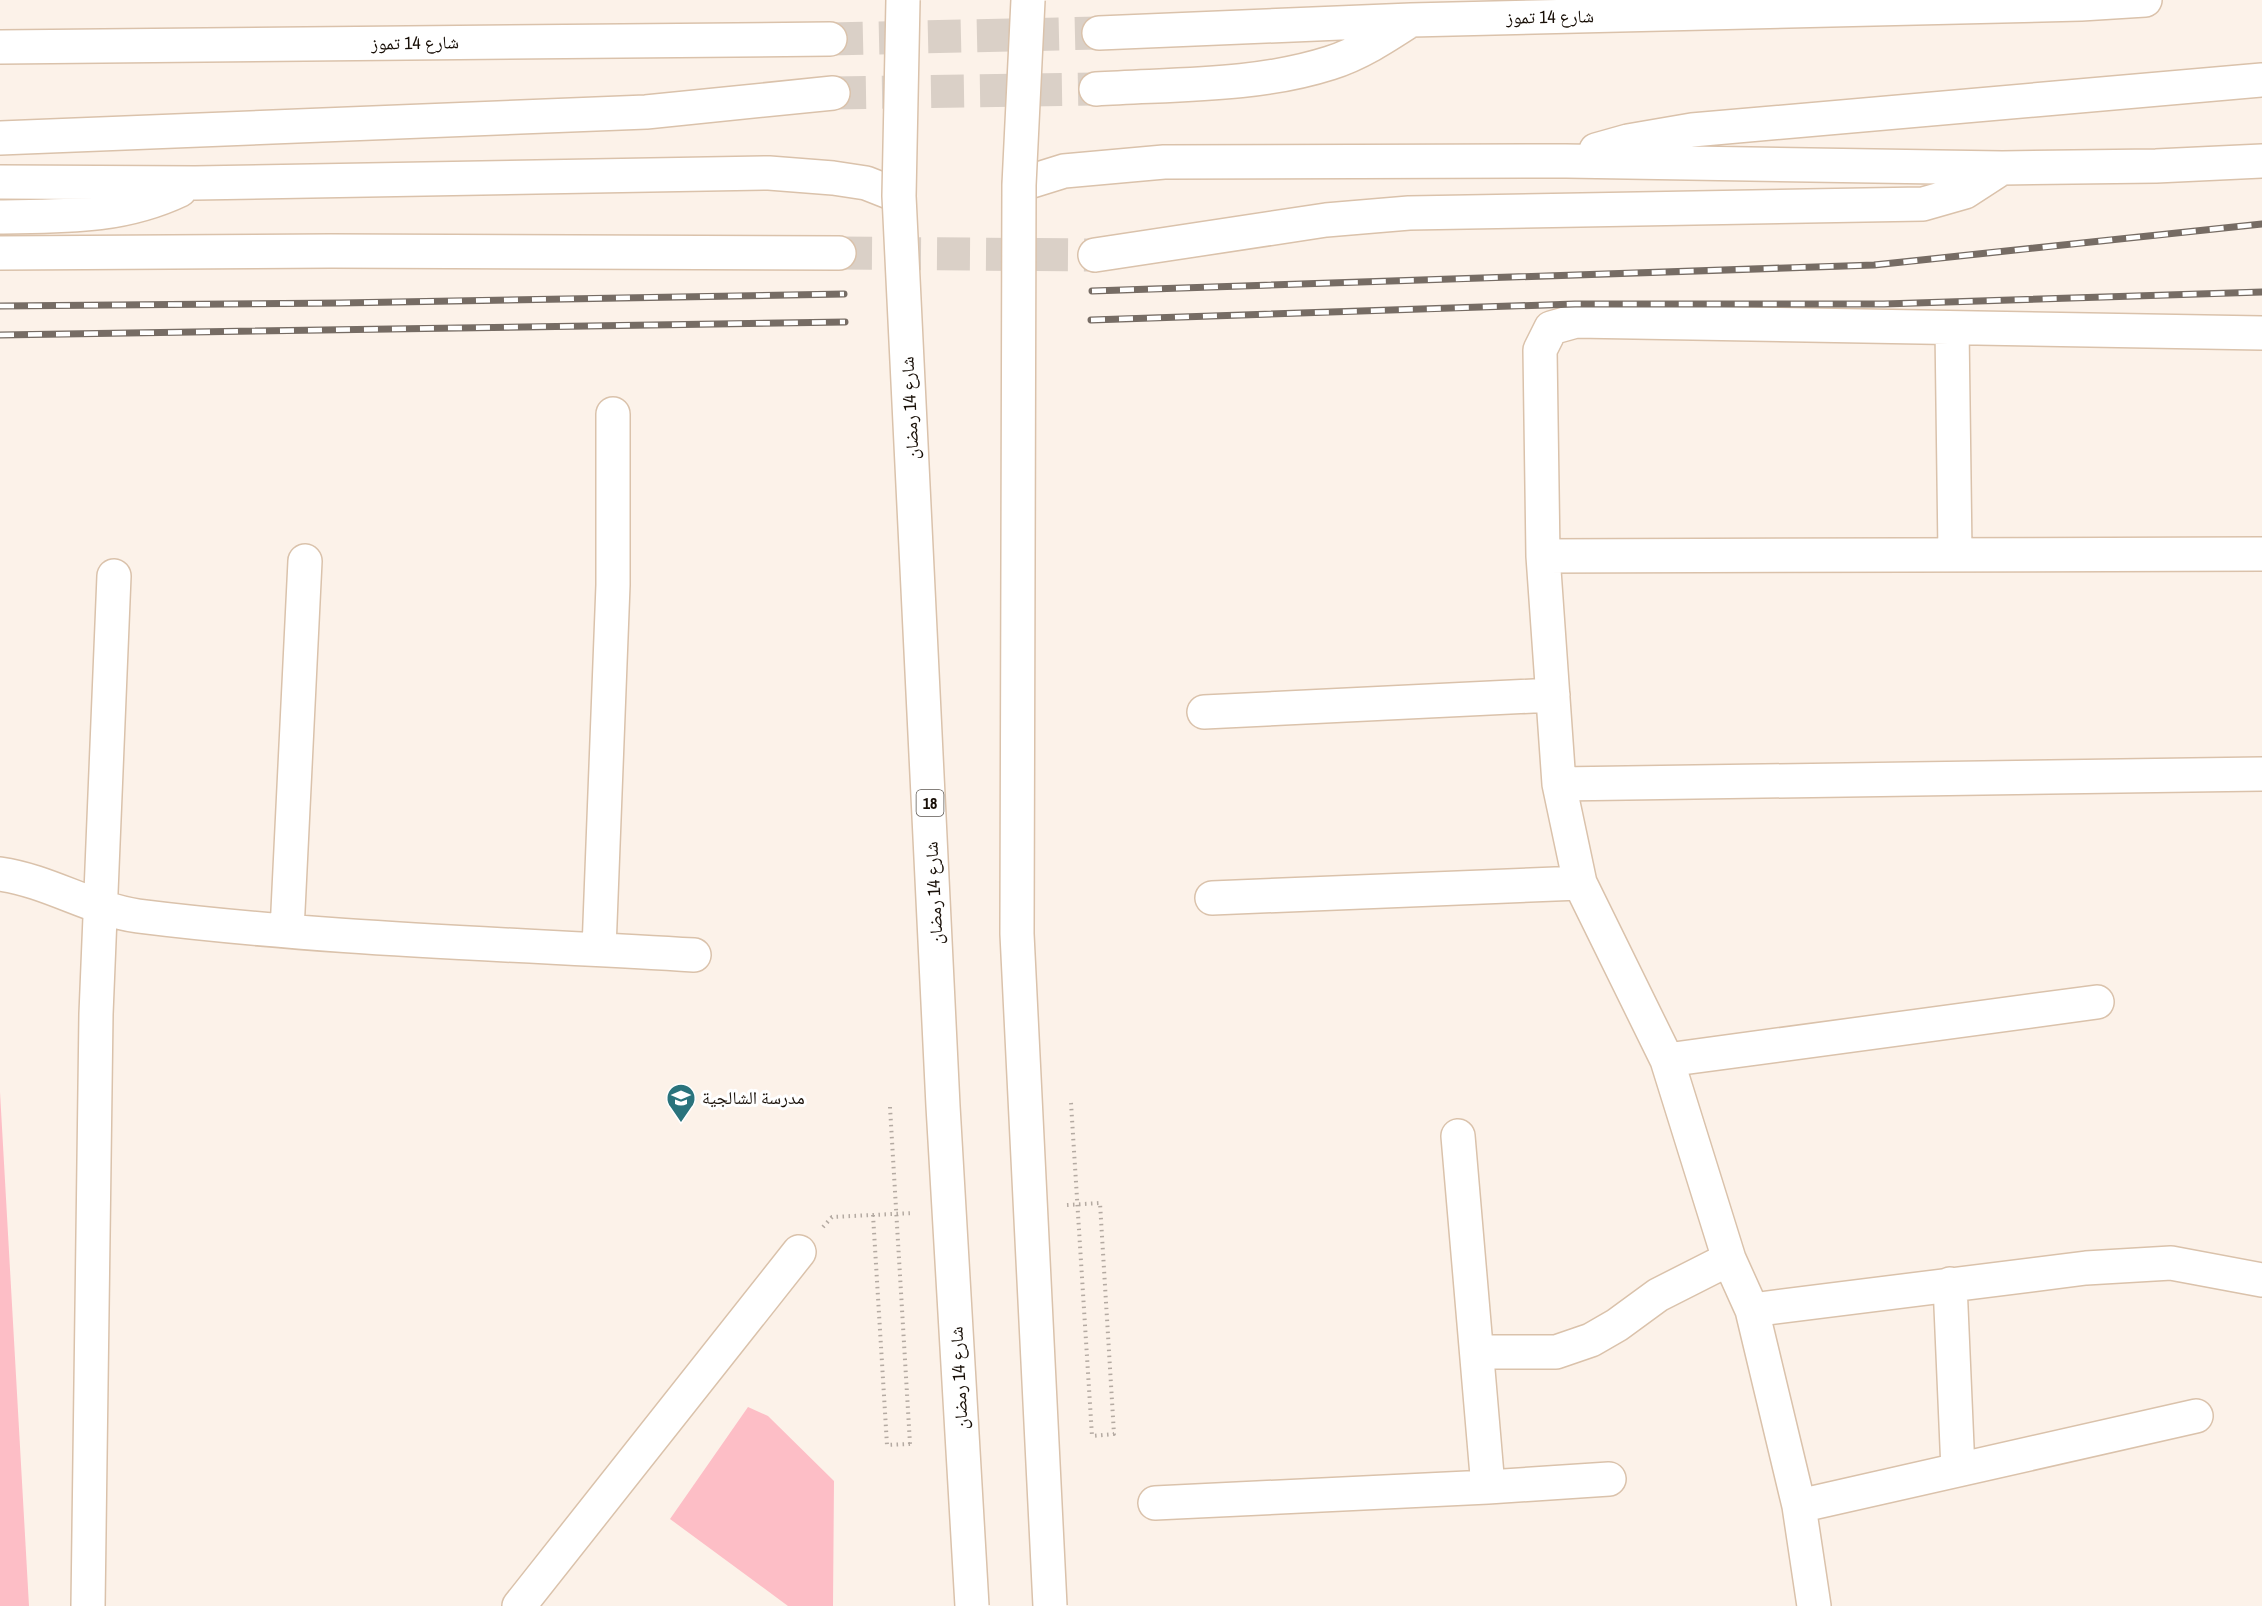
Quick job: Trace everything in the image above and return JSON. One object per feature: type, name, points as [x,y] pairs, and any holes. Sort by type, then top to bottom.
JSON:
[{"type":"main road","name":"شارع 14 رمضان","points":[[903,0],[899,196],[943,1106],[972,1606]]},
{"type":"main road","points":[[1028,0],[1018,184],[1017,934],[1050,1606]]},
{"type":"main road","name":"شارع 14 تموز","points":[[1099,33],[1412,20],[2081,4],[2145,0]]},
{"type":"main road","points":[[1096,89],[1288,75],[1331,63],[1373,45],[1412,20]]},
{"type":"main road","name":"شارع 14 تموز","points":[[0,47],[830,39]]},
{"type":"main road","points":[[1566,161],[1628,141],[1692,130],[2262,80]]},
{"type":"main road","points":[[0,138],[50,138],[646,112],[832,93]]},
{"type":"main road","points":[[1018,184],[1064,171],[1164,162],[1566,161],[2002,168],[2156,166],[2262,161]]},
{"type":"main road","points":[[1095,255],[1326,220],[1409,213],[1923,204],[1965,192],[2002,168]]},
{"type":"main road","points":[[0,182],[195,183],[769,173],[866,183],[899,196]]},
{"type":"main road","points":[[0,217],[83,215],[119,211],[145,204],[195,183]]},
{"type":"main road","points":[[0,253],[331,251],[839,254]]},
{"type":"main road","points":[[1814,1606],[1799,1506],[1752,1310],[1729,1259],[1667,1060],[1580,883],[1558,784],[1543,556],[1540,350],[1551,328],[1576,321],[2262,333]]},
{"type":"main road","points":[[1952,328],[1955,553]]},
{"type":"main road","points":[[599,949],[613,585],[613,414]]},
{"type":"main road","points":[[1543,556],[1955,553],[2262,554]]},
{"type":"main road","points":[[287,931],[305,561]]},
{"type":"main road","points":[[88,1606],[96,1014],[114,576]]},
{"type":"main road","points":[[1204,712],[1553,696]]},
{"type":"main road","points":[[1558,784],[2262,774]]},
{"type":"main road","points":[[0,874],[22,877],[101,908],[136,915],[287,931],[694,955]]},
{"type":"main road","points":[[1212,898],[1580,883]]},
{"type":"main road","points":[[1667,1060],[2097,1002]]},
{"type":"main road","points":[[1458,1136],[1488,1487]]},
{"type":"main road","points":[[519,1606],[799,1252]]},
{"type":"main road","points":[[1478,1352],[1556,1352],[1591,1340],[1617,1326],[1658,1295],[1729,1259]]},
{"type":"main road","points":[[1752,1310],[2086,1268],[2171,1263],[2262,1280]]},
{"type":"main road","points":[[1950,1284],[1958,1470]]},
{"type":"main road","points":[[1799,1506],[2196,1416]]},
{"type":"main road","points":[[1155,1503],[1609,1479]]},
{"type":"path","points":[[1071,1103],[1092,1436],[1114,1434],[1100,1203]]},
{"type":"path","points":[[873,1215],[887,1446],[910,1444],[890,1107]]},
{"type":"shaded area","points":[[0,1092],[29,1606],[0,1606]]},
{"type":"shaded area","points":[[748,1407],[768,1416],[834,1481],[833,1606],[788,1606],[670,1519]]},
{"type":"tunnel","points":[[830,39],[1099,33]]},
{"type":"tunnel","points":[[833,93],[1096,89]]},
{"type":"tunnel","points":[[839,253],[1095,255]]},
{"type":"railway","points":[[1092,291],[1874,265],[2262,224]]},
{"type":"railway","points":[[1091,320],[1575,304],[1884,304],[2262,292]]},
{"type":"railway","points":[[0,306],[340,303],[844,294]]},
{"type":"railway","points":[[0,335],[845,322]]},
{"type":"place","name":"مدرسة الشالجية","points":[[681,1124]]}]
